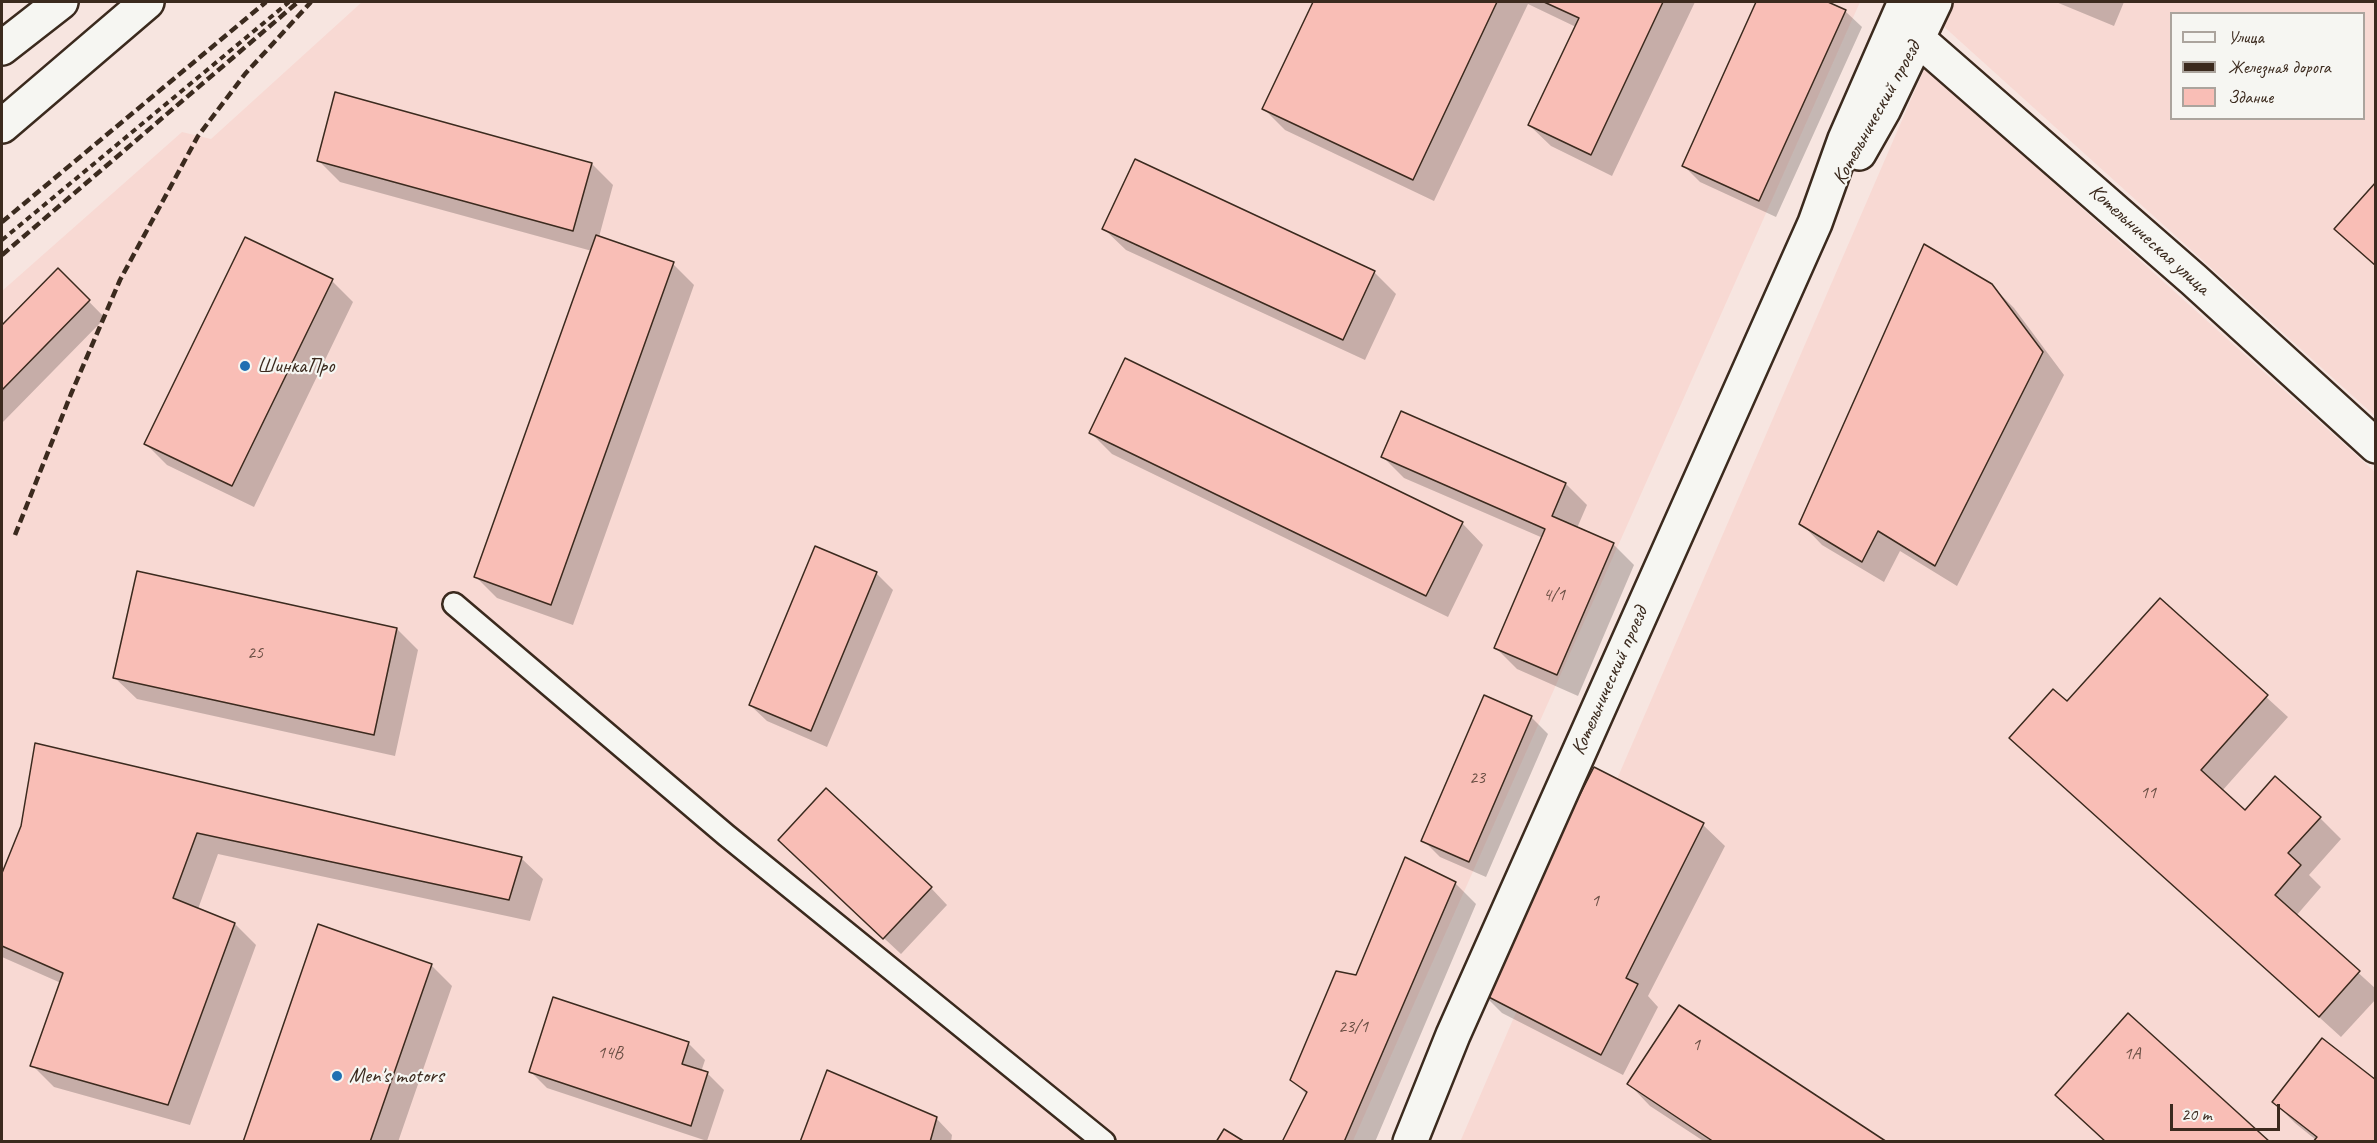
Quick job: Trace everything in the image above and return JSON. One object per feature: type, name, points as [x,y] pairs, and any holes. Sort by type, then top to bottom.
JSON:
[{"type":"street","points":[[2,48],[61,2]]},
{"type":"street","points":[[2,126],[147,2]]},
{"type":"street","name":"Котельнический проезд","points":[[1410,1142],[1453,1035],[1815,223],[1845,139],[1905,2]]},
{"type":"street","name":"Котельнический проезд","points":[[1815,223],[1862,149],[1935,2]]},
{"type":"street","name":"Котельническая улица","points":[[1918,39],[2194,280],[2376,446]]},
{"type":"lane","points":[[454,604],[726,835],[1104,1142]]},
{"type":"path","points":[[2,240],[289,2]]},
{"type":"shaded area","points":[[362,2],[1860,2],[1353,1141],[2,1141],[2,291],[182,132],[211,139]]},
{"type":"shaded area","points":[[1951,2],[2375,2],[2375,416],[1941,24]]},
{"type":"shaded area","points":[[1925,67],[2375,472],[2375,1141],[1460,1142]]},
{"type":"building","points":[[1313,2],[1497,2],[1413,180],[1262,109]]},
{"type":"building","points":[[1544,2],[1663,2],[1591,155],[1528,125],[1579,18]]},
{"type":"building","points":[[1756,2],[1828,2],[1846,10],[1759,201],[1682,166]]},
{"type":"building","points":[[335,92],[592,163],[573,231],[317,161]]},
{"type":"building","points":[[1135,159],[1375,271],[1343,340],[1102,229]]},
{"type":"building","points":[[2376,182],[2376,266],[2334,229]]},
{"type":"building","points":[[596,235],[674,262],[551,605],[474,577]]},
{"type":"building","points":[[245,237],[333,279],[232,486],[144,444]]},
{"type":"building","points":[[1924,244],[1992,284],[2043,352],[1935,566],[1878,531],[1862,562],[1799,524]]},
{"type":"building","points":[[58,268],[90,300],[2,390],[2,325]]},
{"type":"building","points":[[1125,358],[1463,522],[1426,596],[1089,433]]},
{"type":"building","points":[[1401,411],[1566,483],[1552,516],[1614,543],[1557,675],[1494,648],[1545,529],[1381,457]]},
{"type":"building","points":[[815,546],[877,572],[811,731],[749,705]]},
{"type":"building","points":[[137,571],[397,628],[374,735],[113,678]]},
{"type":"building","points":[[2160,598],[2268,695],[2201,770],[2245,810],[2275,776],[2321,817],[2288,853],[2301,865],[2275,895],[2360,971],[2319,1017],[2009,738],[2053,689],[2067,701]]},
{"type":"building","points":[[1484,695],[1532,716],[1469,862],[1421,841]]},
{"type":"building","points":[[35,743],[522,857],[509,900],[197,833],[173,898],[235,923],[168,1105],[30,1066],[63,973],[2,946],[2,873],[21,826]]},
{"type":"building","points":[[1594,767],[1704,823],[1626,978],[1638,984],[1601,1055],[1479,992]]},
{"type":"building","points":[[826,788],[932,887],[883,939],[778,840]]},
{"type":"building","points":[[1405,857],[1456,882],[1344,1142],[1282,1142],[1307,1092],[1290,1080],[1336,971],[1356,975]]},
{"type":"building","points":[[318,924],[432,964],[370,1142],[243,1142]]},
{"type":"building","points":[[553,997],[689,1042],[682,1064],[708,1072],[691,1126],[529,1072]]},
{"type":"building","points":[[1679,1005],[1887,1142],[1714,1142],[1627,1084]]},
{"type":"building","points":[[2128,1013],[2270,1142],[2106,1142],[2055,1095]]},
{"type":"building","points":[[2322,1038],[2376,1080],[2376,1142],[2313,1142],[2317,1137],[2272,1102]]},
{"type":"building","points":[[827,1070],[937,1117],[930,1142],[800,1142]]},
{"type":"building","points":[[1224,1129],[1245,1142],[1216,1142]]},
{"type":"railway","points":[[2,222],[266,2]]},
{"type":"railway","points":[[2,255],[298,2]]},
{"type":"railway","points":[[15,535],[71,394],[120,280],[198,136],[245,74],[311,2]]},
{"type":"place","name":"ШинкаПро","points":[[245,366]]},
{"type":"place","name":"Men's motors","points":[[337,1076]]}]
